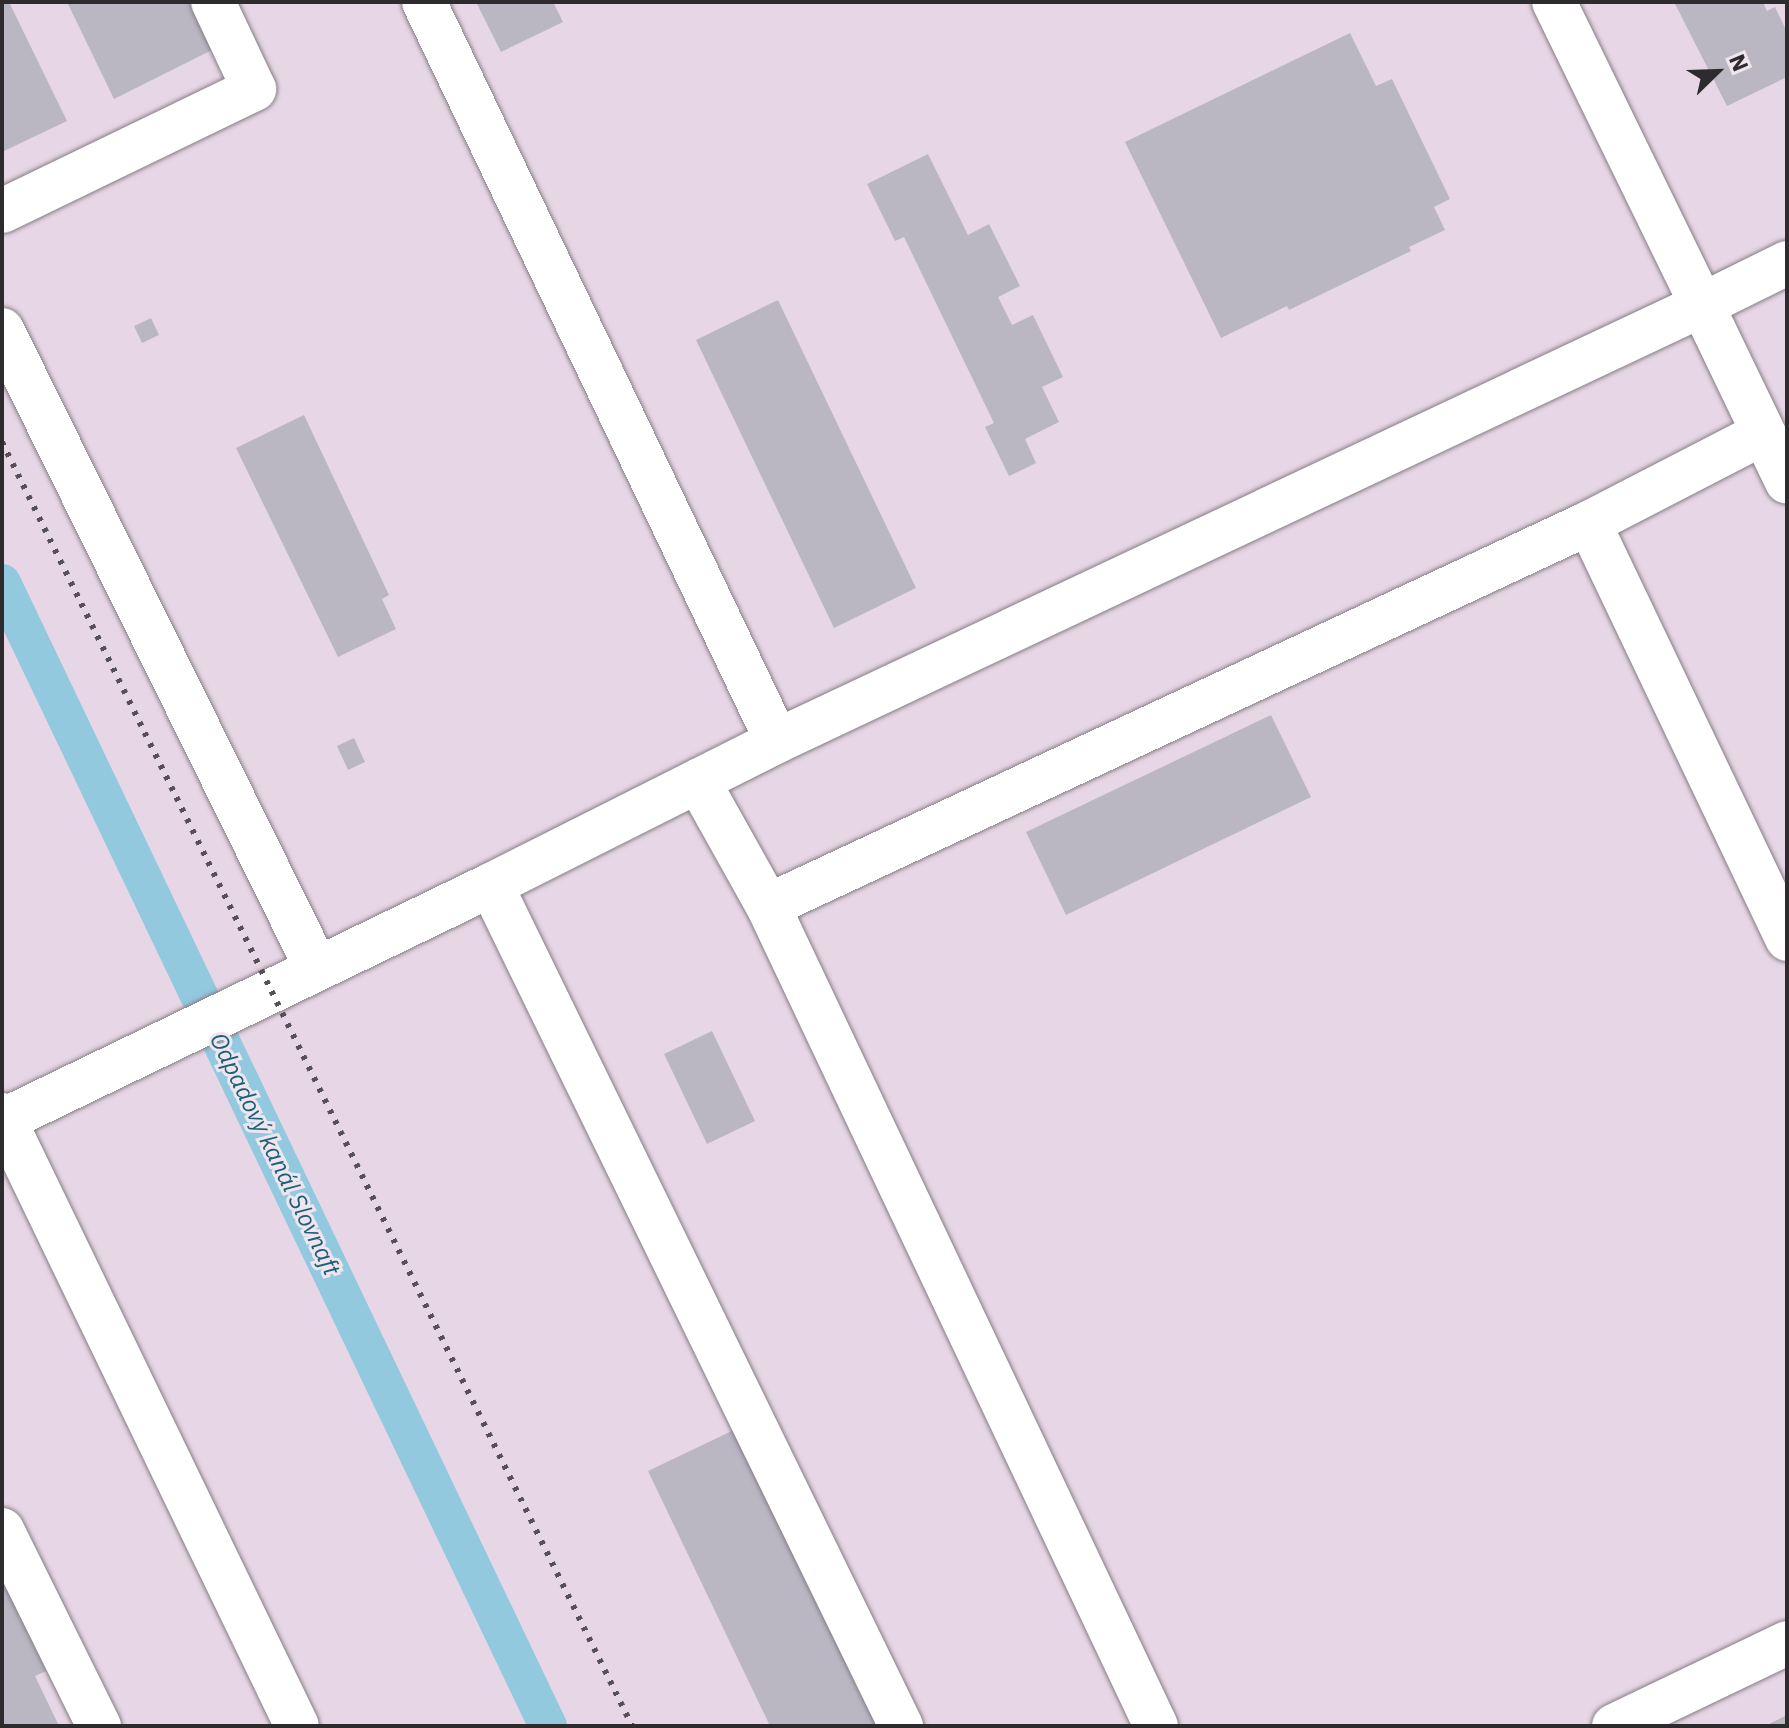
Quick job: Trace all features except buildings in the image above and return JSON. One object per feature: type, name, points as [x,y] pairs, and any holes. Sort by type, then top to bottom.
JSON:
[{"type":"lane","points":[[2,211],[254,89],[213,2]]},
{"type":"lane","points":[[424,2],[777,741]]},
{"type":"lane","points":[[1554,2],[1787,482]]},
{"type":"lane","points":[[297,1726],[3,1118],[247,1004],[777,741],[1787,263]]},
{"type":"lane","points":[[2,330],[317,969]]},
{"type":"lane","points":[[768,906],[1589,523],[1763,433]]},
{"type":"lane","points":[[1589,523],[1787,939]]},
{"type":"lane","points":[[698,781],[768,906],[1156,1726]]},
{"type":"lane","points":[[491,885],[901,1726]]},
{"type":"lane","points":[[2,1530],[99,1726]]},
{"type":"lane","points":[[1614,1726],[1787,1643]]},
{"type":"shaded area","points":[[2,2],[1787,2],[1787,1726],[2,1726]]},
{"type":"waterway","name":"Odpadový kanál Slovnaft","points":[[2,583],[548,1726]]},
{"type":"railway","points":[[2,442],[632,1726]]}]
